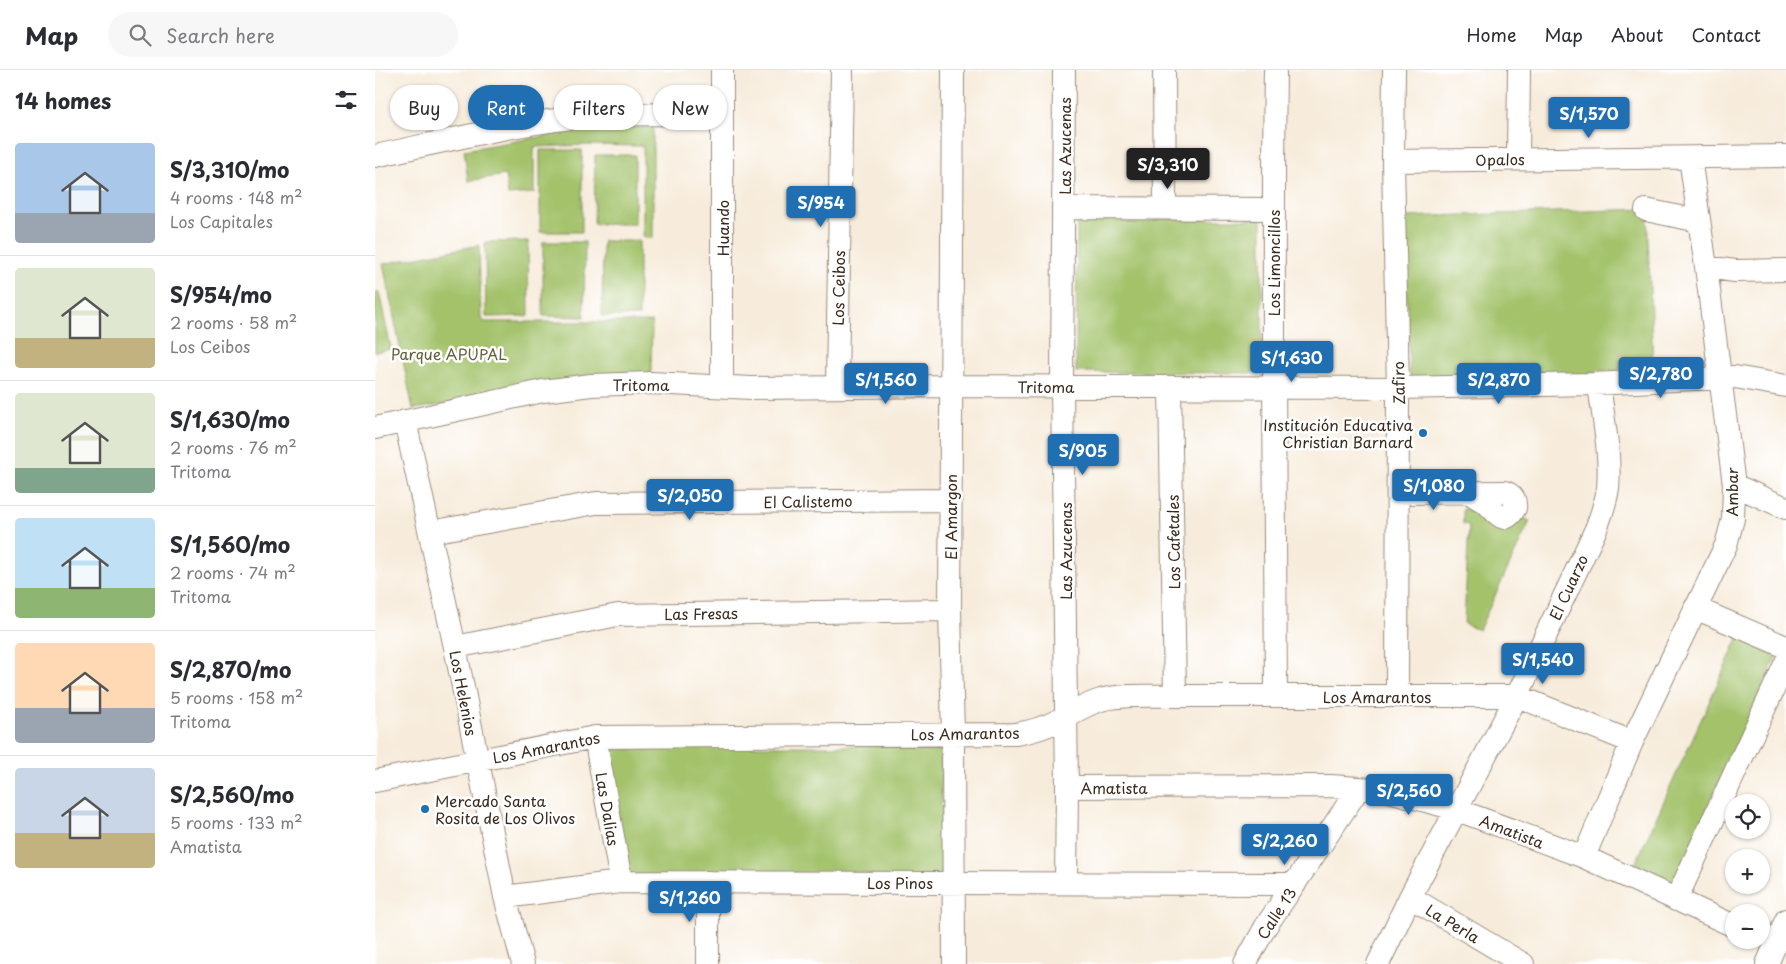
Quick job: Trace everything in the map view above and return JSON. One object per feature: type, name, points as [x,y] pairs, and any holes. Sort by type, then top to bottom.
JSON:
[{"type":"street","name":"Huando","points":[[722,70],[722,85]]},
{"type":"street","name":"Los Ceibos","points":[[837,386],[841,70]]},
{"type":"street","name":"El Amargon","points":[[953,70],[950,610],[953,735],[954,964]]},
{"type":"street","name":"Las Azucenas","points":[[1064,70],[1062,386],[1067,787],[1066,882]]},
{"type":"street","points":[[1164,70],[1165,208]]},
{"type":"street","name":"Los Limoncillos","points":[[1275,70],[1273,388],[1276,696]]},
{"type":"street","name":"Zafiro","points":[[1394,70],[1393,161],[1398,388],[1397,696]]},
{"type":"street","points":[[1517,158],[1519,70]]},
{"type":"street","points":[[375,156],[498,130],[582,118],[653,114]]},
{"type":"street","name":"Huando","points":[[721,130],[722,385]]},
{"type":"street","name":"Opalos","points":[[1393,161],[1786,156]]},
{"type":"street","name":"Ambar","points":[[1584,857],[1633,742],[1726,545],[1733,519],[1734,486],[1721,377],[1690,158]]},
{"type":"street","points":[[1063,208],[1273,209]]},
{"type":"street","points":[[1646,210],[1699,221]]},
{"type":"street","points":[[1706,267],[1735,271],[1786,270]]},
{"type":"street","name":"Tritoma","points":[[375,428],[543,391],[591,385],[651,383],[722,385],[751,388],[1062,386],[1398,388],[1599,384],[1735,376],[1786,386]]},
{"type":"street","name":"El Cuarzo","points":[[1379,964],[1409,897],[1517,696],[1596,529],[1604,508],[1608,489],[1609,468],[1599,384]]},
{"type":"street","name":"Los Cafetales","points":[[1170,387],[1175,696]]},
{"type":"street","name":"Los Helenios","points":[[405,421],[455,647],[505,897],[523,964]]},
{"type":"street","points":[[1734,486],[1786,508]]},
{"type":"street","points":[[1398,493],[1470,492]]},
{"type":"street","name":"El Calistemo","points":[[429,532],[596,503],[950,500]]},
{"type":"street","points":[[1695,608],[1786,647]]},
{"type":"street","name":"Las Fresas","points":[[455,647],[618,615],[950,610]]},
{"type":"street","points":[[1676,900],[1786,662]]},
{"type":"street","name":"Los Amarantos","points":[[375,781],[595,737],[835,734],[953,735],[1025,732],[1050,724],[1066,717],[1081,707],[1105,698],[1175,696],[1517,696],[1633,742]]},
{"type":"street","name":"Las Dalias","points":[[595,737],[620,882]]},
{"type":"street","name":"Amatista","points":[[1067,787],[1331,786],[1385,790],[1455,809],[1584,857],[1725,922]]},
{"type":"street","name":"Calle 13","points":[[1245,964],[1266,926],[1359,788]]},
{"type":"street","name":"Los Pinos","points":[[505,897],[620,882],[1295,884]]},
{"type":"street","points":[[708,964],[709,882]]},
{"type":"street","name":"La Perla","points":[[1409,897],[1515,962]]},
{"type":"street","points":[[1770,946],[1786,920]]},
{"type":"green space","points":[[643,127],[653,127],[653,238],[643,237],[643,146],[588,145],[534,147],[534,193],[508,195],[505,175],[468,181],[464,150],[579,130],[643,130]]},
{"type":"green space","points":[[540,150],[582,150],[582,232],[540,232]]},
{"type":"green space","points":[[595,155],[635,155],[635,224],[594,224]]},
{"type":"green space","points":[[1647,209],[1653,369],[1595,371],[1595,380],[1410,385],[1404,217]]},
{"type":"green space","points":[[1077,219],[1262,219],[1262,373],[1076,372]]},
{"type":"green space","points":[[528,241],[529,316],[486,317],[485,242]]},
{"type":"green space","points":[[603,241],[639,241],[639,316],[602,316]]},
{"type":"green space","points":[[543,242],[585,242],[584,317],[543,316]]},
{"type":"green space","name":"Parque APUPAL","points":[[479,245],[481,319],[484,322],[652,322],[651,376],[413,409],[383,264]]},
{"type":"green space","points":[[379,292],[391,349],[375,352],[375,293]]},
{"type":"green space","points":[[1463,509],[1506,513],[1530,521],[1479,630],[1464,624],[1469,525],[1463,524]]},
{"type":"green space","points":[[1741,632],[1780,648],[1671,888],[1632,871]]},
{"type":"green space","points":[[724,746],[941,746],[942,878],[623,877],[600,750]]},
{"type":"place","name":"Institución Educativa Christian Barnard","points":[[1423,433]]},
{"type":"place","name":"Mercado Santa Rosita de Los Olivos","points":[[425,809]]}]
